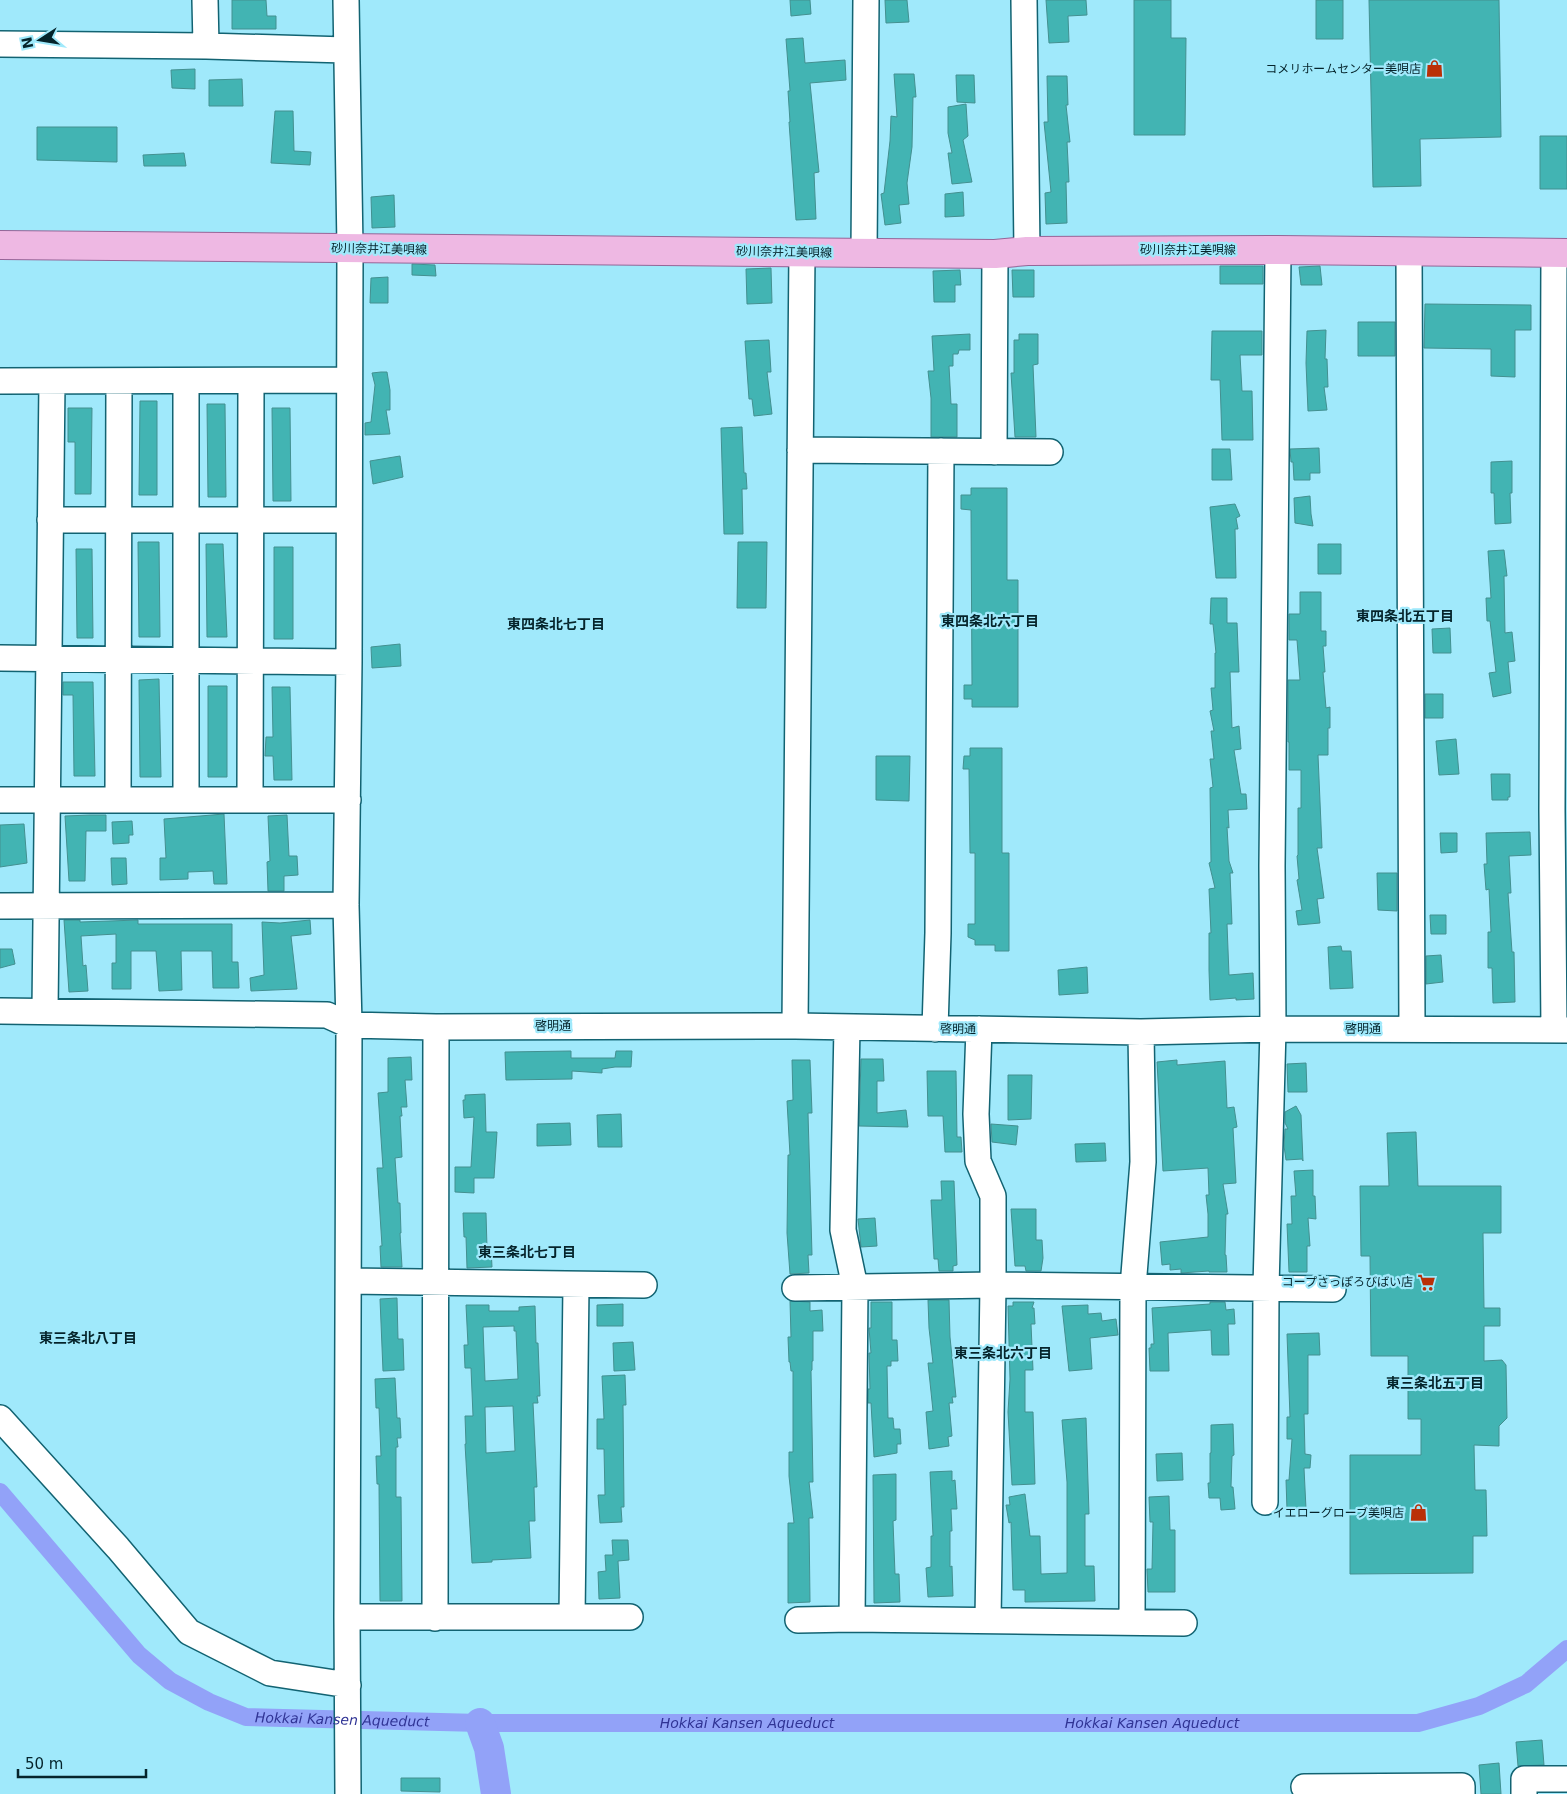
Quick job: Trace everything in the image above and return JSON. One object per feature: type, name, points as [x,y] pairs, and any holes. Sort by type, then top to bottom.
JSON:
[{"type":"main road","name":"砂川奈井江美唄線","points":[[0,245],[995,254],[1027,251],[1278,250],[1560,253]]},
{"type":"street","points":[[205,0],[206,46]]},
{"type":"street","points":[[346,0],[350,248],[349,662],[346,905],[349,1025],[348,1794]]},
{"type":"street","points":[[864,253],[866,0]]},
{"type":"street","points":[[1024,0],[1027,251]]},
{"type":"street","points":[[0,44],[206,46],[346,50]]},
{"type":"street","points":[[1265,1502],[1266,1287],[1273,1029],[1272,866],[1278,250]]},
{"type":"street","points":[[1409,251],[1412,1029]]},
{"type":"street","points":[[795,1026],[802,252]]},
{"type":"street","points":[[1560,253],[1552,810],[1560,1030]]},
{"type":"street","points":[[994,452],[995,254]]},
{"type":"street","points":[[250,800],[251,380]]},
{"type":"street","points":[[0,381],[349,380]]},
{"type":"street","points":[[186,381],[186,800]]},
{"type":"street","points":[[45,1011],[52,382]]},
{"type":"street","points":[[118,799],[119,382]]},
{"type":"street","points":[[800,450],[1050,452]]},
{"type":"street","points":[[936,1029],[941,451]]},
{"type":"street","points":[[50,520],[349,520]]},
{"type":"street","points":[[0,658],[349,662]]},
{"type":"street","points":[[0,800],[348,800]]},
{"type":"street","points":[[0,906],[346,905]]},
{"type":"street","points":[[0,1011],[327,1015],[349,1025]]},
{"type":"street","name":"啓明通","points":[[349,1025],[436,1027],[795,1026],[1141,1032],[1273,1029],[1560,1030]]},
{"type":"street","points":[[435,1618],[436,1027]]},
{"type":"street","points":[[847,1027],[843,1230],[855,1287],[852,1619]]},
{"type":"street","points":[[979,1029],[976,1114],[978,1160],[993,1196],[988,1620]]},
{"type":"street","points":[[1132,1622],[1133,1287],[1143,1162],[1141,1032]]},
{"type":"street","points":[[349,1281],[644,1285]]},
{"type":"street","points":[[572,1617],[576,1285]]},
{"type":"street","points":[[795,1288],[993,1285],[1333,1289]]},
{"type":"street","points":[[0,1418],[118,1548],[189,1632],[270,1673],[348,1685]]},
{"type":"street","points":[[347,1617],[630,1618]]},
{"type":"street","points":[[798,1620],[1184,1623]]},
{"type":"street","points":[[1524,1794],[1524,1779],[1567,1779]]},
{"type":"street","points":[[1304,1787],[1462,1786],[1462,1794]]},
{"type":"building","points":[[232,0],[266,0],[267,16],[276,16],[276,29],[232,29]]},
{"type":"building","points":[[790,0],[810,0],[811,14],[791,16]]},
{"type":"building","points":[[885,0],[907,0],[909,22],[886,23]]},
{"type":"building","points":[[1046,0],[1086,0],[1087,15],[1068,16],[1069,42],[1049,43]]},
{"type":"building","points":[[1134,0],[1171,0],[1171,38],[1186,38],[1185,135],[1134,135]]},
{"type":"building","points":[[1316,0],[1343,0],[1343,39],[1316,39]]},
{"type":"building","name":"コメリホームセンター美唄店","points":[[1369,0],[1499,0],[1501,137],[1420,139],[1421,186],[1373,187]]},
{"type":"building","points":[[803,38],[805,63],[845,60],[846,80],[810,83],[819,172],[814,173],[816,219],[796,220],[789,122],[788,91],[790,91],[786,39]]},
{"type":"building","points":[[195,69],[195,89],[172,88],[171,70]]},
{"type":"building","points":[[894,74],[914,74],[916,97],[913,97],[912,147],[907,183],[909,204],[899,205],[901,223],[885,225],[881,194],[884,193],[891,116],[897,117]]},
{"type":"building","points":[[956,75],[974,75],[975,103],[957,102]]},
{"type":"building","points":[[1047,76],[1067,76],[1068,105],[1066,105],[1070,142],[1067,142],[1069,182],[1066,182],[1067,223],[1046,224],[1045,193],[1051,192],[1044,122],[1048,122]]},
{"type":"building","points":[[242,79],[243,106],[209,106],[209,80]]},
{"type":"building","points":[[966,104],[968,136],[963,140],[972,182],[952,184],[948,153],[952,153],[948,133],[948,107]]},
{"type":"building","points":[[275,111],[293,111],[294,151],[311,152],[310,165],[271,163]]},
{"type":"building","points":[[37,127],[117,127],[117,162],[37,160]]},
{"type":"building","points":[[1540,136],[1567,136],[1567,189],[1540,189]]},
{"type":"building","points":[[184,153],[186,166],[144,166],[143,155]]},
{"type":"building","points":[[963,192],[964,216],[945,217],[945,194]]},
{"type":"building","points":[[394,195],[395,227],[372,228],[371,197]]},
{"type":"building","points":[[412,264],[435,265],[436,276],[412,275]]},
{"type":"building","points":[[1220,266],[1263,266],[1263,284],[1220,284]]},
{"type":"building","points":[[1320,266],[1322,285],[1301,285],[1299,267]]},
{"type":"building","points":[[771,268],[772,303],[747,304],[746,269]]},
{"type":"building","points":[[960,270],[961,285],[955,285],[955,302],[934,302],[933,271]]},
{"type":"building","points":[[1012,270],[1034,270],[1034,297],[1013,297]]},
{"type":"building","points":[[388,277],[388,303],[370,303],[371,278]]},
{"type":"building","points":[[1425,304],[1531,305],[1531,330],[1515,330],[1515,377],[1491,376],[1491,349],[1424,348]]},
{"type":"building","points":[[1358,322],[1395,322],[1395,356],[1358,356]]},
{"type":"building","points":[[1326,330],[1325,359],[1327,359],[1328,387],[1324,387],[1327,410],[1308,411],[1307,331]]},
{"type":"building","points":[[1212,331],[1262,331],[1262,355],[1240,355],[1242,391],[1252,391],[1253,440],[1222,440],[1220,380],[1211,380]]},
{"type":"building","points":[[970,334],[970,350],[959,350],[958,354],[953,354],[953,366],[949,366],[951,404],[957,404],[957,437],[931,437],[931,398],[928,371],[934,371],[932,336]]},
{"type":"building","points":[[1019,334],[1038,334],[1038,364],[1033,365],[1036,437],[1015,437],[1011,373],[1014,373],[1014,340],[1019,340]]},
{"type":"building","points":[[769,340],[771,372],[767,372],[772,414],[754,416],[752,399],[749,399],[745,341]]},
{"type":"building","points":[[387,372],[390,390],[390,410],[386,410],[390,434],[365,435],[365,423],[371,422],[375,385],[372,373]]},
{"type":"building","points":[[140,401],[157,401],[157,495],[139,495]]},
{"type":"building","points":[[207,404],[225,404],[226,497],[208,497]]},
{"type":"building","points":[[68,408],[92,408],[91,494],[75,494],[75,442],[68,442]]},
{"type":"building","points":[[272,408],[290,408],[291,501],[273,501]]},
{"type":"building","points":[[742,427],[744,473],[746,473],[747,489],[742,489],[743,534],[724,534],[721,428]]},
{"type":"building","points":[[1319,448],[1320,473],[1310,473],[1310,480],[1294,480],[1290,449]]},
{"type":"building","points":[[1212,449],[1230,449],[1232,480],[1212,480]]},
{"type":"building","points":[[400,456],[403,477],[373,484],[370,461]]},
{"type":"building","points":[[1512,461],[1511,523],[1495,524],[1494,493],[1491,493],[1491,462]]},
{"type":"building","points":[[971,488],[1007,488],[1007,580],[1018,580],[1018,707],[972,707],[972,699],[964,699],[964,685],[972,685],[971,510],[961,509],[961,495],[971,495]]},
{"type":"building","points":[[1310,496],[1313,526],[1295,523],[1294,498]]},
{"type":"building","points":[[1235,504],[1240,516],[1236,518],[1238,529],[1235,529],[1236,578],[1216,578],[1210,507]]},
{"type":"building","points":[[138,542],[159,542],[160,637],[139,637]]},
{"type":"building","points":[[738,542],[767,542],[766,608],[737,608]]},
{"type":"building","points":[[206,544],[223,544],[227,637],[207,637]]},
{"type":"building","points":[[1318,544],[1341,544],[1341,574],[1318,574]]},
{"type":"building","points":[[274,547],[293,547],[293,639],[274,639]]},
{"type":"building","points":[[76,549],[92,549],[93,638],[77,638]]},
{"type":"building","points":[[1504,550],[1507,576],[1504,576],[1505,633],[1512,632],[1515,661],[1508,662],[1511,693],[1493,697],[1489,673],[1496,672],[1490,621],[1487,621],[1486,598],[1491,598],[1488,551]]},
{"type":"building","points":[[1300,592],[1321,592],[1321,631],[1326,631],[1326,646],[1323,646],[1325,672],[1323,672],[1326,708],[1330,707],[1330,728],[1328,728],[1328,755],[1318,755],[1322,848],[1317,848],[1324,898],[1317,899],[1320,923],[1298,925],[1296,911],[1302,910],[1297,880],[1299,879],[1297,856],[1298,808],[1301,808],[1301,770],[1289,770],[1288,680],[1300,680],[1297,640],[1289,640],[1289,614],[1300,614]]},
{"type":"building","points":[[1211,598],[1227,598],[1227,623],[1237,623],[1239,672],[1230,672],[1232,728],[1239,726],[1241,749],[1234,750],[1241,794],[1246,794],[1247,809],[1228,810],[1229,861],[1233,873],[1230,873],[1232,924],[1227,924],[1229,975],[1253,973],[1254,999],[1210,1000],[1209,933],[1211,933],[1209,889],[1215,888],[1209,863],[1211,862],[1210,788],[1213,787],[1210,759],[1214,759],[1211,731],[1214,731],[1210,711],[1213,710],[1211,688],[1215,688],[1216,653],[1213,624],[1210,624]]},
{"type":"building","points":[[1450,628],[1451,653],[1433,653],[1432,629]]},
{"type":"building","points":[[400,644],[401,666],[372,668],[371,647]]},
{"type":"building","points":[[159,679],[161,777],[140,777],[139,680]]},
{"type":"building","points":[[63,682],[93,682],[95,776],[74,776],[73,695],[63,695]]},
{"type":"building","points":[[208,686],[227,686],[227,777],[208,777]]},
{"type":"building","points":[[272,687],[290,687],[292,780],[274,780],[273,756],[265,756],[266,737],[273,737]]},
{"type":"building","points":[[1425,694],[1443,694],[1443,718],[1425,718]]},
{"type":"building","points":[[1456,739],[1459,774],[1439,775],[1436,741]]},
{"type":"building","points":[[970,748],[1002,748],[1002,853],[1009,853],[1009,951],[995,951],[995,945],[975,945],[975,940],[968,937],[968,924],[975,924],[975,853],[970,853],[969,769],[963,769],[964,756],[970,756]]},
{"type":"building","points":[[876,756],[910,756],[909,801],[876,800]]},
{"type":"building","points":[[1491,774],[1510,774],[1510,797],[1508,797],[1508,800],[1492,800]]},
{"type":"building","points":[[224,814],[227,884],[214,884],[213,871],[188,872],[188,879],[160,880],[160,858],[166,858],[164,819]]},
{"type":"building","points":[[106,815],[106,831],[86,831],[85,881],[69,881],[65,816]]},
{"type":"building","points":[[287,815],[289,856],[297,856],[298,875],[284,876],[284,891],[268,891],[267,862],[270,861],[268,816]]},
{"type":"building","points":[[132,821],[133,835],[129,835],[129,843],[113,844],[112,822]]},
{"type":"building","points":[[24,824],[27,863],[0,867],[0,825]]},
{"type":"building","points":[[1530,832],[1531,855],[1509,856],[1511,893],[1508,893],[1512,952],[1514,952],[1515,1002],[1493,1003],[1492,968],[1488,968],[1488,932],[1491,932],[1489,889],[1486,890],[1484,864],[1487,864],[1486,833]]},
{"type":"building","points":[[1440,833],[1457,833],[1457,852],[1441,853]]},
{"type":"building","points":[[111,858],[126,858],[127,884],[112,885]]},
{"type":"building","points":[[1377,873],[1397,873],[1397,911],[1378,910]]},
{"type":"building","points":[[1430,915],[1446,915],[1446,934],[1431,934]]},
{"type":"building","points":[[64,920],[80,920],[80,922],[138,920],[138,924],[232,924],[232,962],[238,962],[239,988],[213,988],[212,951],[181,951],[182,990],[159,991],[156,951],[131,951],[131,989],[112,989],[112,963],[116,963],[116,934],[81,936],[83,966],[86,965],[88,991],[69,992]]},
{"type":"building","points":[[310,920],[311,934],[291,936],[297,989],[251,991],[250,978],[264,975],[262,922],[280,923]]},
{"type":"building","points":[[1341,946],[1342,951],[1351,951],[1353,988],[1330,989],[1328,947]]},
{"type":"building","points":[[0,949],[12,949],[15,964],[0,968]]},
{"type":"building","points":[[1441,955],[1443,982],[1426,984],[1426,956]]},
{"type":"building","points":[[1087,967],[1088,993],[1059,995],[1058,970]]},
{"type":"building","points":[[571,1051],[571,1058],[615,1058],[616,1051],[632,1051],[631,1067],[602,1069],[602,1073],[572,1071],[572,1079],[506,1080],[505,1052]]},
{"type":"building","points":[[411,1057],[412,1080],[405,1080],[407,1107],[401,1107],[402,1116],[400,1116],[402,1157],[395,1158],[398,1203],[400,1203],[402,1267],[381,1267],[380,1246],[382,1246],[377,1168],[383,1168],[378,1093],[388,1092],[388,1058]]},
{"type":"building","points":[[861,1059],[883,1059],[884,1081],[877,1081],[877,1113],[906,1110],[908,1127],[859,1126]]},
{"type":"building","points":[[792,1060],[810,1060],[812,1113],[808,1113],[812,1255],[808,1255],[809,1273],[790,1274],[787,1233],[788,1155],[790,1155],[787,1101],[793,1100]]},
{"type":"building","points":[[1177,1060],[1177,1065],[1225,1061],[1227,1108],[1234,1107],[1237,1127],[1233,1128],[1236,1183],[1223,1184],[1228,1214],[1226,1214],[1225,1255],[1227,1272],[1181,1273],[1181,1269],[1170,1270],[1170,1264],[1162,1265],[1160,1242],[1208,1237],[1206,1195],[1209,1195],[1208,1168],[1163,1171],[1157,1062]]},
{"type":"building","points":[[1306,1063],[1307,1092],[1288,1092],[1287,1064]]},
{"type":"building","points":[[927,1071],[956,1071],[957,1137],[961,1137],[962,1152],[945,1152],[943,1116],[928,1116]]},
{"type":"building","points":[[1008,1075],[1032,1075],[1031,1119],[1008,1120]]},
{"type":"building","points":[[485,1094],[486,1132],[497,1132],[494,1178],[474,1178],[474,1193],[455,1192],[455,1167],[471,1167],[474,1117],[464,1118],[463,1100],[465,1100],[465,1095]]},
{"type":"building","points":[[1296,1106],[1301,1115],[1303,1161],[1302,1159],[1286,1160],[1284,1146],[1285,1129],[1288,1129],[1285,1123],[1285,1112]]},
{"type":"building","points":[[621,1114],[622,1147],[598,1147],[597,1115]]},
{"type":"building","points":[[570,1123],[571,1145],[537,1146],[537,1124]]},
{"type":"building","points":[[991,1124],[1018,1126],[1016,1145],[992,1142]]},
{"type":"building","points":[[1416,1132],[1418,1186],[1501,1186],[1501,1233],[1483,1233],[1484,1308],[1500,1308],[1500,1326],[1484,1326],[1484,1361],[1502,1360],[1506,1365],[1507,1418],[1499,1426],[1499,1446],[1474,1445],[1475,1490],[1486,1490],[1487,1536],[1473,1536],[1473,1573],[1350,1574],[1350,1455],[1421,1455],[1421,1419],[1408,1419],[1408,1356],[1371,1356],[1370,1256],[1361,1256],[1360,1186],[1389,1186],[1387,1133]]},
{"type":"building","points":[[1105,1143],[1106,1161],[1076,1162],[1075,1144]]},
{"type":"building","points":[[1313,1170],[1313,1196],[1315,1196],[1316,1219],[1308,1218],[1310,1246],[1307,1246],[1307,1272],[1289,1272],[1287,1224],[1292,1224],[1291,1196],[1296,1196],[1294,1171]]},
{"type":"building","points":[[941,1181],[954,1181],[957,1265],[953,1266],[953,1271],[939,1271],[938,1259],[934,1259],[931,1200],[942,1200]]},
{"type":"building","points":[[1011,1209],[1036,1209],[1036,1240],[1042,1240],[1043,1258],[1041,1271],[1026,1271],[1025,1266],[1015,1266]]},
{"type":"building","points":[[463,1213],[486,1213],[487,1248],[491,1248],[492,1267],[467,1268]]},
{"type":"building","points":[[875,1218],[877,1246],[861,1247],[858,1219]]},
{"type":"building","points":[[397,1298],[398,1339],[403,1339],[404,1370],[383,1371],[380,1299]]},
{"type":"building","points":[[928,1300],[949,1300],[950,1337],[956,1397],[952,1397],[953,1403],[949,1403],[952,1436],[948,1437],[949,1446],[929,1449],[926,1412],[933,1411],[928,1363],[933,1363]]},
{"type":"building","points":[[790,1301],[810,1302],[810,1311],[822,1310],[823,1331],[813,1331],[811,1371],[813,1482],[809,1482],[813,1518],[809,1518],[810,1602],[788,1603],[788,1523],[794,1523],[789,1476],[789,1452],[793,1452],[793,1371],[791,1371],[789,1362],[788,1337],[791,1337]]},
{"type":"building","points":[[871,1302],[892,1302],[892,1340],[897,1340],[898,1361],[891,1361],[891,1366],[887,1366],[888,1418],[893,1418],[894,1429],[900,1429],[901,1444],[897,1444],[897,1453],[874,1457],[871,1403],[868,1403],[868,1389],[870,1389],[869,1353],[871,1353],[869,1328],[871,1328]]},
{"type":"building","points":[[1013,1302],[1034,1302],[1032,1308],[1034,1308],[1035,1324],[1031,1324],[1033,1370],[1025,1370],[1025,1412],[1033,1412],[1035,1484],[1012,1485],[1008,1412],[1010,1379],[1008,1306],[1013,1306]]},
{"type":"building","points":[[1210,1302],[1225,1302],[1226,1310],[1234,1309],[1235,1324],[1228,1324],[1229,1355],[1212,1355],[1211,1330],[1168,1333],[1169,1371],[1150,1371],[1149,1348],[1151,1348],[1151,1344],[1154,1344],[1152,1308],[1210,1304]]},
{"type":"building","points":[[623,1304],[623,1326],[597,1326],[597,1305]]},
{"type":"building","points":[[466,1305],[489,1305],[489,1311],[519,1311],[519,1307],[535,1306],[540,1396],[537,1396],[538,1403],[533,1403],[537,1487],[534,1487],[535,1521],[529,1521],[531,1558],[472,1563],[465,1444],[465,1416],[473,1416],[471,1368],[465,1368],[464,1345],[468,1345]],"holes":[[[514,1326],[514,1331],[516,1331],[518,1379],[485,1381],[483,1327]],[[513,1406],[515,1451],[486,1453],[485,1407]]]},
{"type":"building","points":[[1088,1305],[1088,1314],[1101,1313],[1102,1321],[1116,1319],[1118,1335],[1090,1338],[1092,1369],[1069,1371],[1062,1306]]},
{"type":"building","points":[[1319,1333],[1320,1355],[1308,1355],[1308,1414],[1304,1414],[1305,1454],[1311,1455],[1310,1468],[1304,1468],[1306,1509],[1287,1510],[1286,1480],[1289,1480],[1292,1439],[1287,1439],[1287,1417],[1290,1417],[1287,1334]]},
{"type":"building","points":[[633,1342],[635,1370],[614,1371],[613,1343]]},
{"type":"building","points":[[625,1375],[626,1405],[623,1405],[624,1507],[621,1507],[622,1522],[600,1523],[598,1495],[605,1495],[604,1449],[597,1449],[597,1419],[604,1419],[602,1376]]},
{"type":"building","points":[[395,1378],[397,1418],[400,1418],[401,1438],[397,1438],[398,1447],[396,1447],[396,1497],[401,1497],[402,1601],[380,1601],[379,1484],[377,1484],[376,1456],[381,1456],[379,1408],[376,1408],[375,1379]]},
{"type":"building","points":[[1086,1418],[1089,1514],[1085,1514],[1085,1566],[1094,1566],[1095,1601],[1025,1602],[1025,1590],[1013,1590],[1011,1522],[1009,1523],[1006,1505],[1010,1505],[1009,1497],[1025,1494],[1030,1536],[1040,1536],[1041,1574],[1067,1573],[1067,1482],[1062,1420]]},
{"type":"building","points":[[1233,1424],[1234,1455],[1232,1456],[1231,1487],[1233,1487],[1235,1509],[1221,1510],[1220,1498],[1209,1498],[1211,1425]]},
{"type":"building","points":[[1182,1453],[1183,1480],[1157,1481],[1156,1454]]},
{"type":"building","points":[[952,1471],[952,1481],[955,1480],[957,1509],[951,1509],[950,1567],[952,1566],[953,1596],[928,1597],[926,1568],[931,1567],[931,1536],[933,1536],[930,1472]]},
{"type":"building","points":[[896,1474],[896,1520],[893,1521],[895,1574],[899,1574],[900,1602],[874,1603],[873,1475]]},
{"type":"building","points":[[1169,1496],[1170,1530],[1175,1530],[1175,1592],[1148,1592],[1147,1569],[1152,1569],[1153,1522],[1150,1522],[1149,1497]]},
{"type":"building","points":[[612,1540],[628,1540],[629,1560],[618,1561],[620,1598],[599,1599],[598,1572],[606,1571],[605,1555],[613,1555]]},
{"type":"building","points":[[1542,1740],[1544,1765],[1518,1766],[1516,1742]]},
{"type":"building","points":[[1499,1763],[1501,1794],[1481,1794],[1479,1765]]},
{"type":"building","points":[[401,1778],[440,1778],[440,1792],[401,1791]]},
{"type":"waterway","name":"Hokkai Kansen Aqueduct","points":[[0,1492],[139,1655],[170,1681],[209,1702],[246,1717],[480,1723],[1418,1723],[1479,1706],[1526,1684],[1567,1649]]},
{"type":"waterway","points":[[480,1723],[489,1748],[496,1794]]},
{"type":"place","name":"コメリホームセンター美唄店","points":[[1435,69]]},
{"type":"place","name":"コープさっぽろびばい店","points":[[1427,1282]]},
{"type":"place","name":"イエローグローブ美唄店","points":[[1418,1513]]},
{"type":"district","name":"東四条北五丁目","points":[[1405,616]]},
{"type":"district","name":"東四条北六丁目","points":[[990,621]]},
{"type":"district","name":"東四条北七丁目","points":[[556,624]]},
{"type":"district","name":"東三条北七丁目","points":[[527,1252]]},
{"type":"district","name":"東三条北八丁目","points":[[88,1338]]},
{"type":"district","name":"東三条北六丁目","points":[[1003,1353]]},
{"type":"district","name":"東三条北五丁目","points":[[1435,1383]]}]
